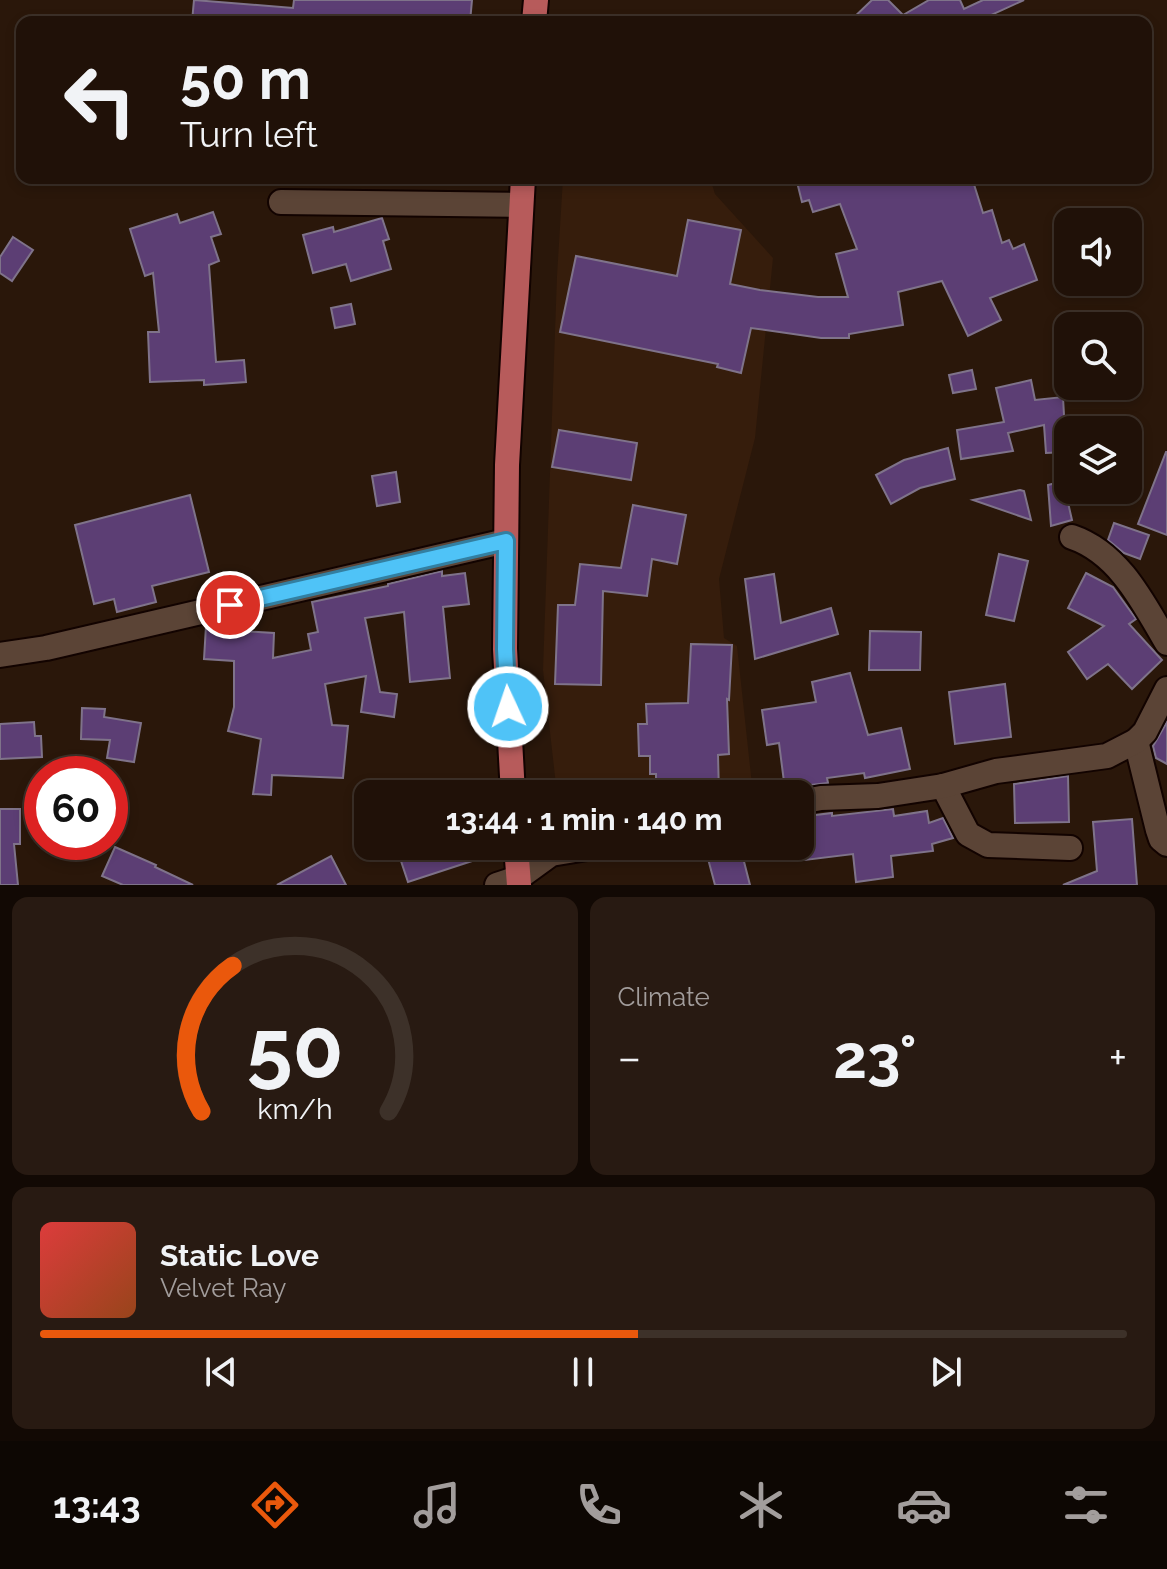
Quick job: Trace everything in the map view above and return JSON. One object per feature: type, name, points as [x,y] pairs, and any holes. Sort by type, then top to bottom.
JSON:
[{"type":"main road","points":[[512,780],[505,649],[507,465],[523,184]]},
{"type":"main road","points":[[511,883],[514,860]]},
{"type":"street","points":[[281,202],[521,205]]},
{"type":"street","points":[[1072,537],[1097,548],[1121,571],[1167,643]]},
{"type":"street","points":[[0,655],[46,648],[506,541]]},
{"type":"street","points":[[814,799],[868,797],[943,786],[996,771],[1107,756],[1136,741],[1150,724],[1167,689]]},
{"type":"street","points":[[1136,741],[1158,830],[1167,844]]},
{"type":"street","points":[[943,786],[968,834],[988,845],[1070,848]]},
{"type":"street","points":[[511,883],[543,860]]},
{"type":"shaded area","points":[[563,184],[712,184],[715,194],[773,258],[755,438],[719,579],[724,638],[737,646],[751,780],[555,780],[543,670]]},
{"type":"building","points":[[194,0],[293,8],[294,0],[472,0],[471,16],[193,16]]},
{"type":"building","points":[[872,0],[888,0],[903,15],[929,0],[960,0],[964,9],[983,0],[1024,0],[989,16],[855,16]]},
{"type":"building","points":[[798,184],[974,184],[983,213],[992,210],[1002,243],[1009,240],[1013,249],[1024,244],[1037,280],[990,298],[1001,320],[968,336],[942,281],[898,292],[903,325],[849,334],[849,338],[821,338],[751,328],[741,373],[717,367],[718,364],[560,332],[576,256],[677,276],[688,220],[741,230],[730,284],[818,297],[848,297],[836,254],[857,249],[840,204],[813,212],[809,200],[802,202]]},
{"type":"building","points":[[213,212],[221,234],[211,237],[219,261],[209,265],[216,362],[244,360],[246,382],[204,385],[204,380],[150,382],[148,332],[159,332],[153,273],[145,276],[130,229],[177,214],[180,223]]},
{"type":"building","points":[[382,218],[389,239],[383,241],[391,269],[351,281],[346,264],[313,273],[303,235],[333,227],[334,232]]},
{"type":"building","points":[[13,237],[33,250],[12,281],[0,273],[0,257]]},
{"type":"building","points":[[351,304],[355,324],[335,328],[331,308]]},
{"type":"building","points":[[972,370],[976,389],[953,393],[949,375]]},
{"type":"building","points":[[1031,380],[1035,400],[1063,400],[1064,416],[1054,416],[1054,453],[1046,453],[1044,425],[1008,433],[1013,451],[961,459],[957,430],[1004,422],[996,388]]},
{"type":"building","points":[[559,430],[637,443],[631,480],[552,467]]},
{"type":"building","points":[[948,448],[955,479],[920,488],[891,504],[876,475],[904,460]]},
{"type":"building","points":[[1167,452],[1167,535],[1138,524]]},
{"type":"building","points":[[396,472],[400,502],[377,506],[372,476]]},
{"type":"building","points":[[1054,483],[1054,504],[1068,504],[1072,520],[1051,526],[1048,485]]},
{"type":"building","points":[[1024,491],[1031,520],[973,500]]},
{"type":"building","points":[[190,495],[209,572],[152,586],[156,602],[117,612],[114,599],[94,604],[75,525]]},
{"type":"building","points":[[633,505],[686,515],[677,564],[652,559],[647,596],[603,591],[601,685],[555,684],[558,605],[575,605],[580,564],[621,568]]},
{"type":"building","points":[[1114,523],[1149,535],[1140,559],[1124,553],[1108,540]]},
{"type":"building","points":[[999,554],[1028,561],[1014,621],[986,615]]},
{"type":"building","points":[[442,571],[442,576],[465,573],[469,604],[443,607],[450,678],[410,682],[404,612],[365,618],[380,692],[397,694],[394,717],[361,712],[366,676],[325,684],[332,725],[348,726],[343,778],[272,775],[271,795],[253,794],[261,739],[228,731],[234,707],[234,661],[204,659],[206,626],[242,618],[241,631],[274,633],[273,658],[311,650],[308,634],[318,632],[312,602]]},
{"type":"building","points":[[1086,573],[1113,587],[1136,619],[1129,624],[1162,660],[1132,689],[1108,664],[1087,679],[1068,652],[1104,626],[1068,608]]},
{"type":"building","points":[[774,574],[781,623],[831,608],[838,634],[755,659],[745,579]]},
{"type":"building","points":[[870,631],[921,632],[920,670],[869,670]]},
{"type":"building","points":[[691,644],[732,645],[727,699],[729,754],[718,755],[719,780],[656,780],[656,774],[650,774],[650,756],[639,756],[638,724],[647,724],[646,704],[688,703]]},
{"type":"building","points":[[850,673],[868,735],[901,728],[910,769],[865,778],[864,773],[827,778],[828,783],[814,785],[814,780],[784,780],[779,743],[767,745],[762,710],[816,702],[812,682]]},
{"type":"building","points":[[1005,684],[1011,737],[955,744],[949,692]]},
{"type":"building","points":[[82,708],[105,709],[104,717],[141,723],[134,762],[128,761],[128,756],[107,756],[110,740],[81,739]]},
{"type":"building","points":[[34,722],[35,736],[41,736],[42,756],[0,759],[0,724]]},
{"type":"building","points":[[1167,722],[1167,764],[1156,758],[1153,746]]},
{"type":"building","points":[[1068,776],[1069,822],[1015,823],[1014,784]]},
{"type":"building","points":[[0,809],[20,809],[20,844],[14,844],[18,885],[0,885]]},
{"type":"building","points":[[893,809],[894,816],[927,811],[929,823],[943,818],[953,838],[932,844],[933,851],[891,856],[893,877],[856,882],[853,854],[814,859],[814,815],[832,813],[832,816]]},
{"type":"building","points":[[1132,819],[1137,885],[1063,885],[1097,871],[1093,822]]},
{"type":"building","points":[[128,853],[193,885],[123,885],[102,876],[109,860],[128,860]]},
{"type":"building","points":[[331,856],[346,885],[277,885]]},
{"type":"building","points":[[401,860],[472,860],[472,861],[408,882]]},
{"type":"building","points":[[708,860],[744,860],[750,885],[715,885]]},
{"type":"route","points":[[230,605],[506,541],[508,707]]}]
